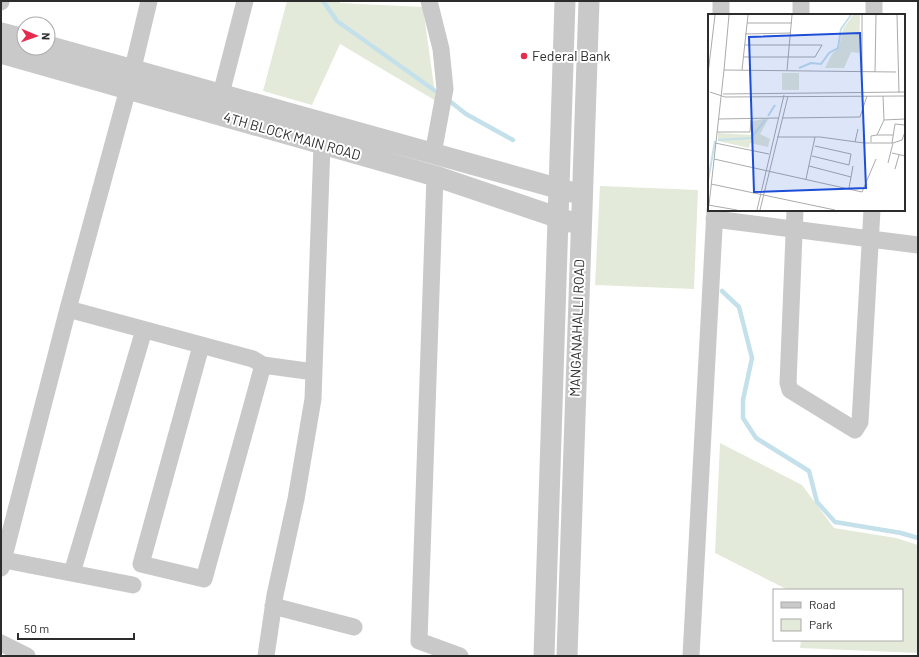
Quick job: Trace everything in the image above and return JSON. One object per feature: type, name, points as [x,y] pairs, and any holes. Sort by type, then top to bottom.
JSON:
[{"type":"street","points":[[133,585],[72,573],[2,564],[68,309],[128,89],[149,1]]},
{"type":"street","points":[[221,94],[245,1]]},
{"type":"street","points":[[429,1],[441,49],[445,89],[434,154]]},
{"type":"street","name":"MANGANAHALLI ROAD","points":[[544,656],[565,1]]},
{"type":"street","name":"MANGANAHALLI ROAD","points":[[567,656],[589,1]]},
{"type":"street","points":[[721,1],[721,14]]},
{"type":"street","points":[[801,1],[801,14]]},
{"type":"street","points":[[874,1],[874,14]]},
{"type":"street","points":[[1,33],[16,37]]},
{"type":"street","name":"4TH BLOCK MAIN ROAD","points":[[56,48],[133,68],[559,190],[582,195]]},
{"type":"street","name":"4TH BLOCK MAIN ROAD","points":[[1,53],[435,176],[581,225]]},
{"type":"street","points":[[266,656],[273,606],[296,498],[313,399],[322,145]]},
{"type":"street","points":[[435,176],[419,641],[460,656]]},
{"type":"street","points":[[796,211],[788,383],[790,390],[855,430],[860,422],[872,211]]},
{"type":"street","points":[[691,656],[715,214],[795,229],[918,245]]},
{"type":"street","points":[[68,309],[253,359],[263,365],[314,372]]},
{"type":"street","points":[[72,573],[144,330]]},
{"type":"street","points":[[201,346],[141,564],[204,580],[263,365]]},
{"type":"street","points":[[273,606],[354,627]]},
{"type":"street","points":[[1,644],[27,656]]},
{"type":"green space","points":[[287,1],[340,1],[340,3],[423,7],[436,101],[340,44],[312,105],[263,91]]},
{"type":"green space","points":[[600,186],[698,190],[694,289],[595,285]]},
{"type":"green space","points":[[720,443],[802,485],[834,528],[896,538],[918,545],[918,653],[800,648],[801,641],[903,641],[903,589],[786,589],[715,553]]},
{"type":"waterway","points":[[323,1],[337,21],[441,95]]},
{"type":"waterway","points":[[447,99],[466,114],[513,140]]},
{"type":"waterway","points":[[722,291],[739,307],[752,358],[743,400],[743,418],[756,438],[809,471],[817,502],[835,522],[901,533],[918,538]]},
{"type":"place","name":"Federal Bank","points":[[524,56]]}]
